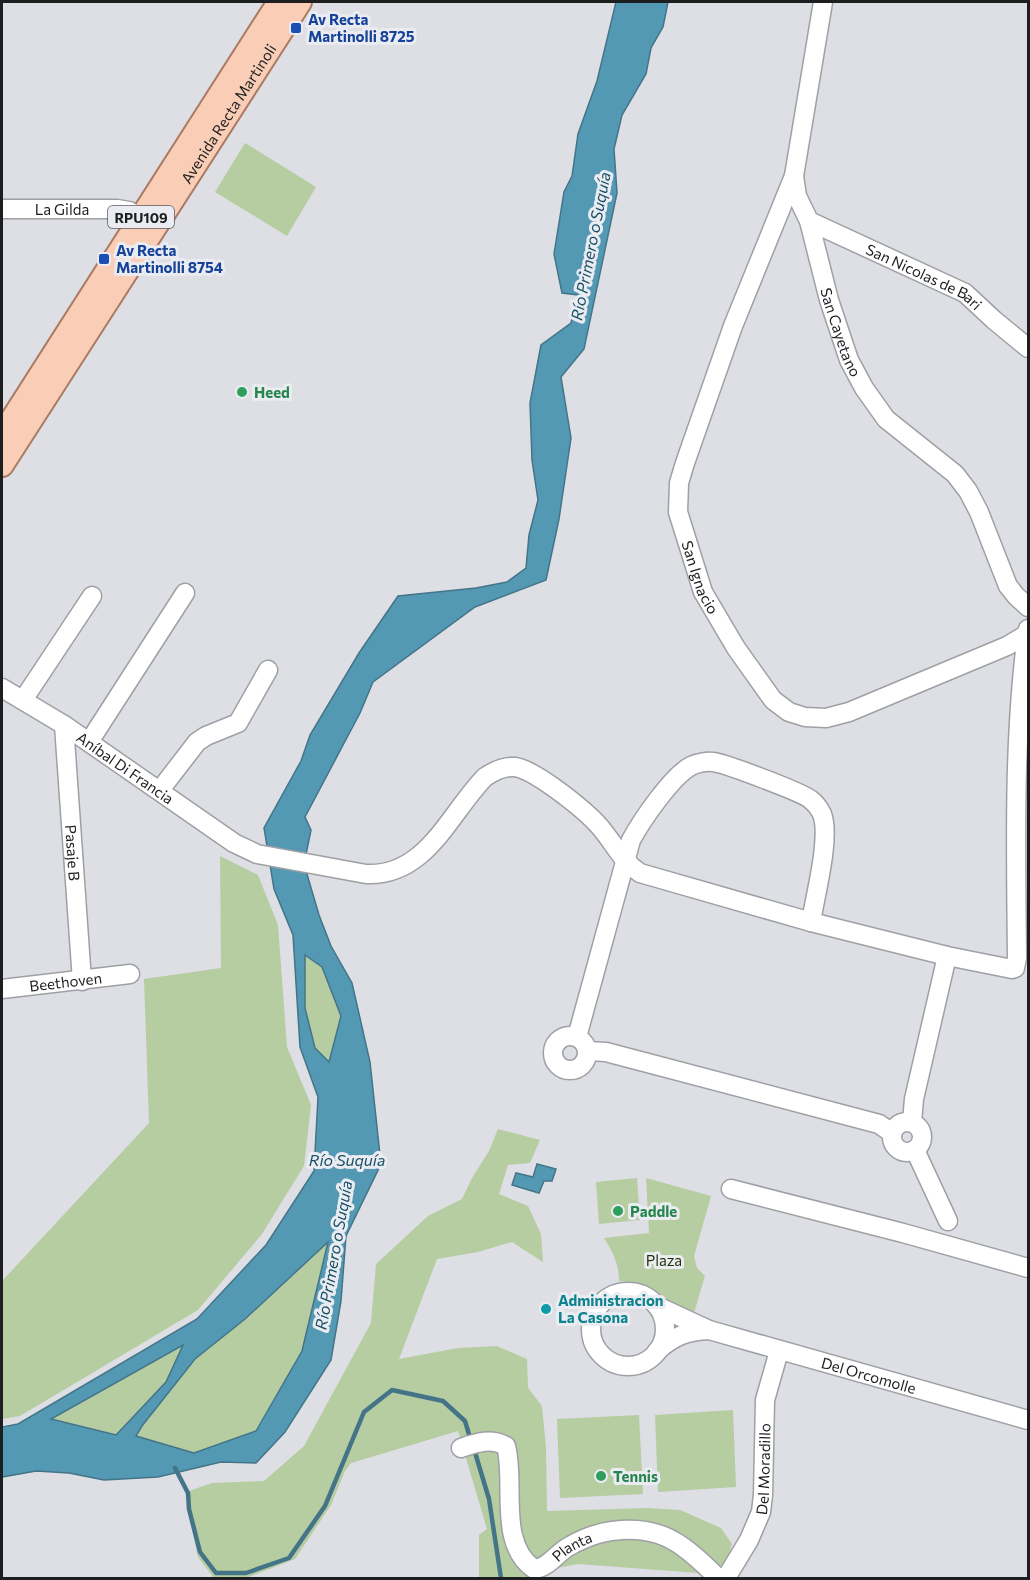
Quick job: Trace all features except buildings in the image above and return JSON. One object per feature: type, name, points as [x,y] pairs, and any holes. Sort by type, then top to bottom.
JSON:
[{"type":"main road","name":"Avenida Recta Martinoli","points":[[2,465],[6,435],[291,3]]},
{"type":"street","name":"San Cayetano","points":[[823,2],[794,176],[797,196],[809,221],[829,300],[849,360],[864,388],[886,419],[955,474],[979,512],[1008,586],[1029,607]]},
{"type":"street","name":"San Ignacio","points":[[794,176],[733,326],[679,483],[678,512],[703,592],[736,648],[773,700],[789,712],[805,717],[826,718],[849,712],[1006,646],[1028,631]]},
{"type":"street","name":"La Gilda","points":[[2,209],[117,209],[129,211],[149,221]]},
{"type":"street","name":"San Nicolas de Bari","points":[[809,221],[965,292],[994,320],[1029,348]]},
{"type":"street","points":[[89,742],[185,593]]},
{"type":"street","points":[[23,700],[92,596]]},
{"type":"street","points":[[624,861],[640,873],[811,922],[947,956],[1008,969],[1015,968],[1017,958],[1016,782],[1021,678],[1028,631]]},
{"type":"street","points":[[160,790],[197,742],[238,723],[268,670]]},
{"type":"street","name":"Aníbal Di Francia","points":[[2,688],[64,724],[234,843],[252,852],[366,873],[380,874],[395,870],[419,857],[485,777],[497,770],[513,766],[525,770],[560,792],[590,817],[603,830],[624,861]]},
{"type":"street","name":"Pasaje B","points":[[64,724],[82,981]]},
{"type":"street","points":[[811,922],[825,836],[821,812],[810,799],[795,791],[714,762],[692,765],[682,772],[640,824],[631,840],[624,861],[582,1044],[879,1124],[892,1133]]},
{"type":"street","points":[[912,1122],[914,1099],[947,956]]},
{"type":"street","name":"Beethoven","points":[[2,989],[130,974]]},
{"type":"street","points":[[912,1122],[920,1128],[921,1143],[915,1150],[905,1152],[896,1147],[892,1133],[898,1124],[912,1122]]},
{"type":"street","points":[[915,1150],[948,1221]]},
{"type":"street","points":[[731,1189],[1029,1268]]},
{"type":"street","points":[[656,1353],[662,1342],[664,1329],[663,1317],[657,1306],[648,1298],[637,1293],[625,1292],[603,1301],[595,1311],[591,1328],[595,1346],[602,1356],[612,1363],[623,1366],[635,1365],[646,1361],[680,1334],[709,1330]]},
{"type":"street","name":"Del Orcomolle","points":[[657,1306],[709,1330],[1029,1420]]},
{"type":"street","name":"Del Moradillo","points":[[726,1578],[748,1540],[760,1512],[763,1495],[765,1400],[779,1351]]},
{"type":"street","name":"Planta","points":[[462,1447],[482,1441],[496,1441],[506,1446],[511,1474],[509,1495],[511,1523],[520,1550],[527,1564],[534,1569],[543,1568],[568,1547],[594,1534],[620,1529],[645,1530],[665,1535],[683,1546],[718,1578]]},
{"type":"green space","points":[[245,143],[316,187],[287,236],[215,192]]},
{"type":"green space","points":[[220,856],[258,875],[278,925],[287,1047],[311,1105],[304,1166],[262,1234],[198,1310],[20,1416],[2,1419],[2,1281],[149,1123],[144,979],[221,968]]},
{"type":"green space","points":[[305,954],[322,967],[341,1016],[329,1062],[315,1048],[305,1008]]},
{"type":"green space","points":[[498,1129],[540,1140],[530,1163],[508,1165],[499,1194],[528,1206],[541,1234],[543,1262],[512,1242],[478,1252],[437,1259],[399,1359],[458,1348],[497,1346],[527,1359],[528,1388],[542,1406],[546,1448],[547,1511],[648,1508],[680,1510],[721,1528],[732,1544],[725,1566],[720,1565],[712,1574],[578,1564],[546,1570],[545,1578],[479,1578],[479,1535],[487,1529],[458,1431],[351,1463],[345,1471],[331,1505],[295,1559],[246,1578],[213,1577],[198,1557],[186,1492],[212,1483],[264,1481],[304,1446],[371,1323],[376,1264],[428,1216],[462,1199],[489,1151]]},
{"type":"green space","points":[[637,1178],[640,1220],[599,1224],[596,1182]]},
{"type":"green space","name":"Plaza","points":[[646,1178],[711,1196],[694,1256],[697,1268],[705,1276],[694,1313],[659,1297],[651,1288],[640,1283],[619,1281],[615,1258],[604,1238],[649,1233]]},
{"type":"green space","points":[[329,1241],[302,1351],[256,1431],[194,1453],[135,1436],[195,1359],[245,1319]]},
{"type":"green space","points":[[184,1345],[166,1382],[115,1435],[50,1420]]},
{"type":"green space","points":[[733,1410],[736,1487],[658,1492],[655,1415]]},
{"type":"green space","points":[[639,1415],[643,1494],[560,1498],[557,1419]]},
{"type":"water","name":"Río Suquía","points":[[616,2],[668,2],[663,27],[651,48],[646,74],[622,115],[614,149],[617,193],[584,349],[561,377],[571,438],[559,519],[546,580],[475,607],[373,682],[360,713],[305,817],[311,830],[304,864],[331,946],[352,983],[370,1062],[381,1164],[346,1236],[341,1301],[331,1360],[285,1432],[256,1463],[221,1462],[158,1477],[104,1480],[69,1473],[36,1471],[2,1477],[2,1427],[18,1424],[197,1319],[266,1245],[314,1171],[318,1097],[300,1047],[293,935],[274,889],[264,828],[301,761],[310,735],[359,653],[398,596],[476,588],[507,582],[526,568],[529,535],[538,500],[532,460],[530,403],[541,345],[571,323],[578,295],[562,293],[554,254],[564,192],[572,176],[578,134],[597,81]],"holes":[[[305,955],[322,967],[341,1016],[329,1062],[315,1048],[305,1008]],[[328,1242],[302,1351],[256,1431],[194,1453],[136,1436],[195,1359],[245,1319]],[[183,1345],[166,1382],[116,1435],[51,1419]]]},
{"type":"water","points":[[537,1164],[556,1169],[552,1181],[544,1181],[539,1193],[512,1185],[516,1173],[533,1177]]},
{"type":"waterway","points":[[175,1468],[188,1493],[189,1509],[200,1552],[216,1573],[246,1573],[289,1558],[325,1506],[364,1412],[392,1390],[443,1401],[465,1421],[471,1441]]},
{"type":"waterway","points":[[474,1449],[489,1499],[501,1578]]},
{"type":"place","name":"Av Recta Martinolli 8725","points":[[296,28]]},
{"type":"place","name":"Av Recta Martinolli 8754","points":[[104,259]]},
{"type":"place","name":"Heed","points":[[242,392]]},
{"type":"place","name":"Paddle","points":[[618,1211]]},
{"type":"place","name":"Administracion La Casona","points":[[546,1309]]},
{"type":"place","name":"Tennis","points":[[601,1476]]},
{"type":"water label","name":"Río Primero o Suquía","points":[[590,246]]},
{"type":"water label","name":"Río Primero o Suquía","points":[[333,1255]]}]
